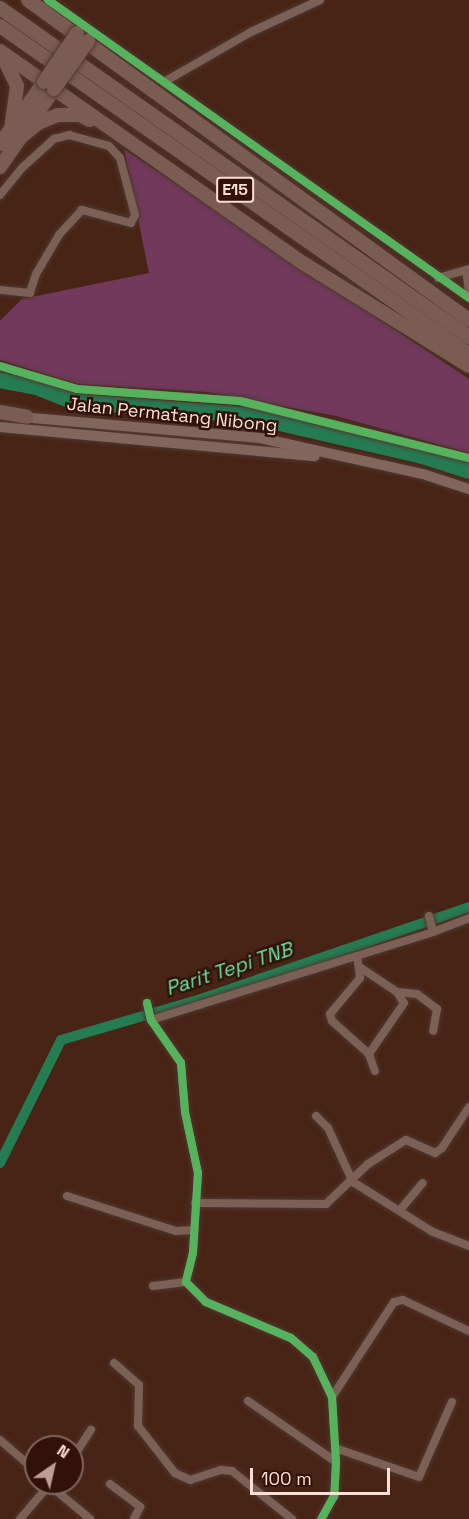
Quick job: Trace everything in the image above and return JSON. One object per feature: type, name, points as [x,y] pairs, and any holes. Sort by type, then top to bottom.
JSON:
[{"type":"highway","points":[[28,0],[264,168],[469,320]]},
{"type":"highway","name":"E15","points":[[0,8],[469,337]]},
{"type":"highway","name":"E15","points":[[0,26],[469,354]]},
{"type":"highway","points":[[0,167],[16,133],[83,37]]},
{"type":"highway","points":[[0,52],[303,263],[469,366]]},
{"type":"highway","points":[[0,52],[10,66],[17,86],[16,133]]},
{"type":"highway","points":[[0,144],[16,133],[48,119],[80,115],[121,135]]},
{"type":"highway","points":[[0,413],[27,417]]},
{"type":"main road","name":"Jalan Permatang Nibong","points":[[27,417],[260,438],[375,463],[469,489]]},
{"type":"main road","name":"Jalan Permatang Nibong","points":[[0,427],[375,463]]},
{"type":"street","points":[[48,0],[438,278],[469,297]]},
{"type":"street","points":[[164,82],[251,32],[320,0]]},
{"type":"street","points":[[0,195],[54,139],[69,135],[109,146],[120,158],[135,215],[131,223],[82,210],[59,235],[36,274],[30,293],[0,290]]},
{"type":"street","points":[[438,278],[468,270],[469,292]]},
{"type":"street","points":[[0,366],[77,389],[240,401],[409,440],[469,458]]},
{"type":"street","points":[[429,917],[433,931]]},
{"type":"street","points":[[151,1018],[357,956],[469,918]]},
{"type":"street","points":[[357,956],[361,968],[360,978],[330,1014],[332,1021],[369,1054],[375,1071]]},
{"type":"street","points":[[361,968],[397,992],[404,1003],[369,1054]]},
{"type":"street","points":[[397,992],[417,994],[437,1009],[433,1031]]},
{"type":"street","points":[[147,1005],[151,1018],[181,1063],[185,1112],[198,1173],[193,1253],[186,1282]]},
{"type":"street","points":[[195,1203],[326,1204],[353,1182],[368,1164],[406,1140],[435,1153],[466,1122],[469,1107]]},
{"type":"street","points":[[316,1116],[328,1128],[353,1182],[433,1232],[469,1246]]},
{"type":"street","points":[[400,1210],[423,1183]]},
{"type":"street","points":[[67,1196],[176,1232],[193,1230]]},
{"type":"street","points":[[153,1286],[186,1282]]},
{"type":"street","points":[[186,1282],[206,1302],[305,1346],[332,1397],[336,1462],[334,1496],[321,1519]]},
{"type":"street","points":[[332,1397],[394,1302],[403,1300],[469,1331]]},
{"type":"street","points":[[114,1363],[139,1385],[138,1426],[175,1473],[190,1480],[221,1470],[232,1471],[292,1519]]},
{"type":"street","points":[[248,1401],[336,1462]]},
{"type":"street","points":[[335,1448],[420,1477],[452,1402]]},
{"type":"street","points":[[84,1441],[91,1430]]},
{"type":"street","points":[[0,1440],[24,1461]]},
{"type":"street","points":[[110,1484],[140,1507],[134,1519]]},
{"type":"street","points":[[20,1519],[42,1495]]},
{"type":"street","points":[[64,1495],[90,1519]]},
{"type":"shaded area","points":[[124,149],[469,379],[469,453],[336,416],[208,392],[77,384],[0,360],[0,321],[22,299],[149,273]]},
{"type":"waterway","points":[[0,380],[37,387],[71,401],[245,415],[422,456],[469,471]]},
{"type":"waterway","name":"Parit Tepi TNB","points":[[0,1163],[61,1040],[201,999],[469,907]]},
{"type":"cycle path","points":[[48,0],[469,298]]},
{"type":"cycle path","points":[[0,366],[77,389],[240,401],[469,458]]},
{"type":"cycle path","points":[[147,1003],[151,1020],[181,1063],[185,1112],[198,1173],[193,1253],[186,1282],[206,1302],[291,1338],[313,1357],[332,1397],[336,1462],[334,1496],[321,1519]]}]
